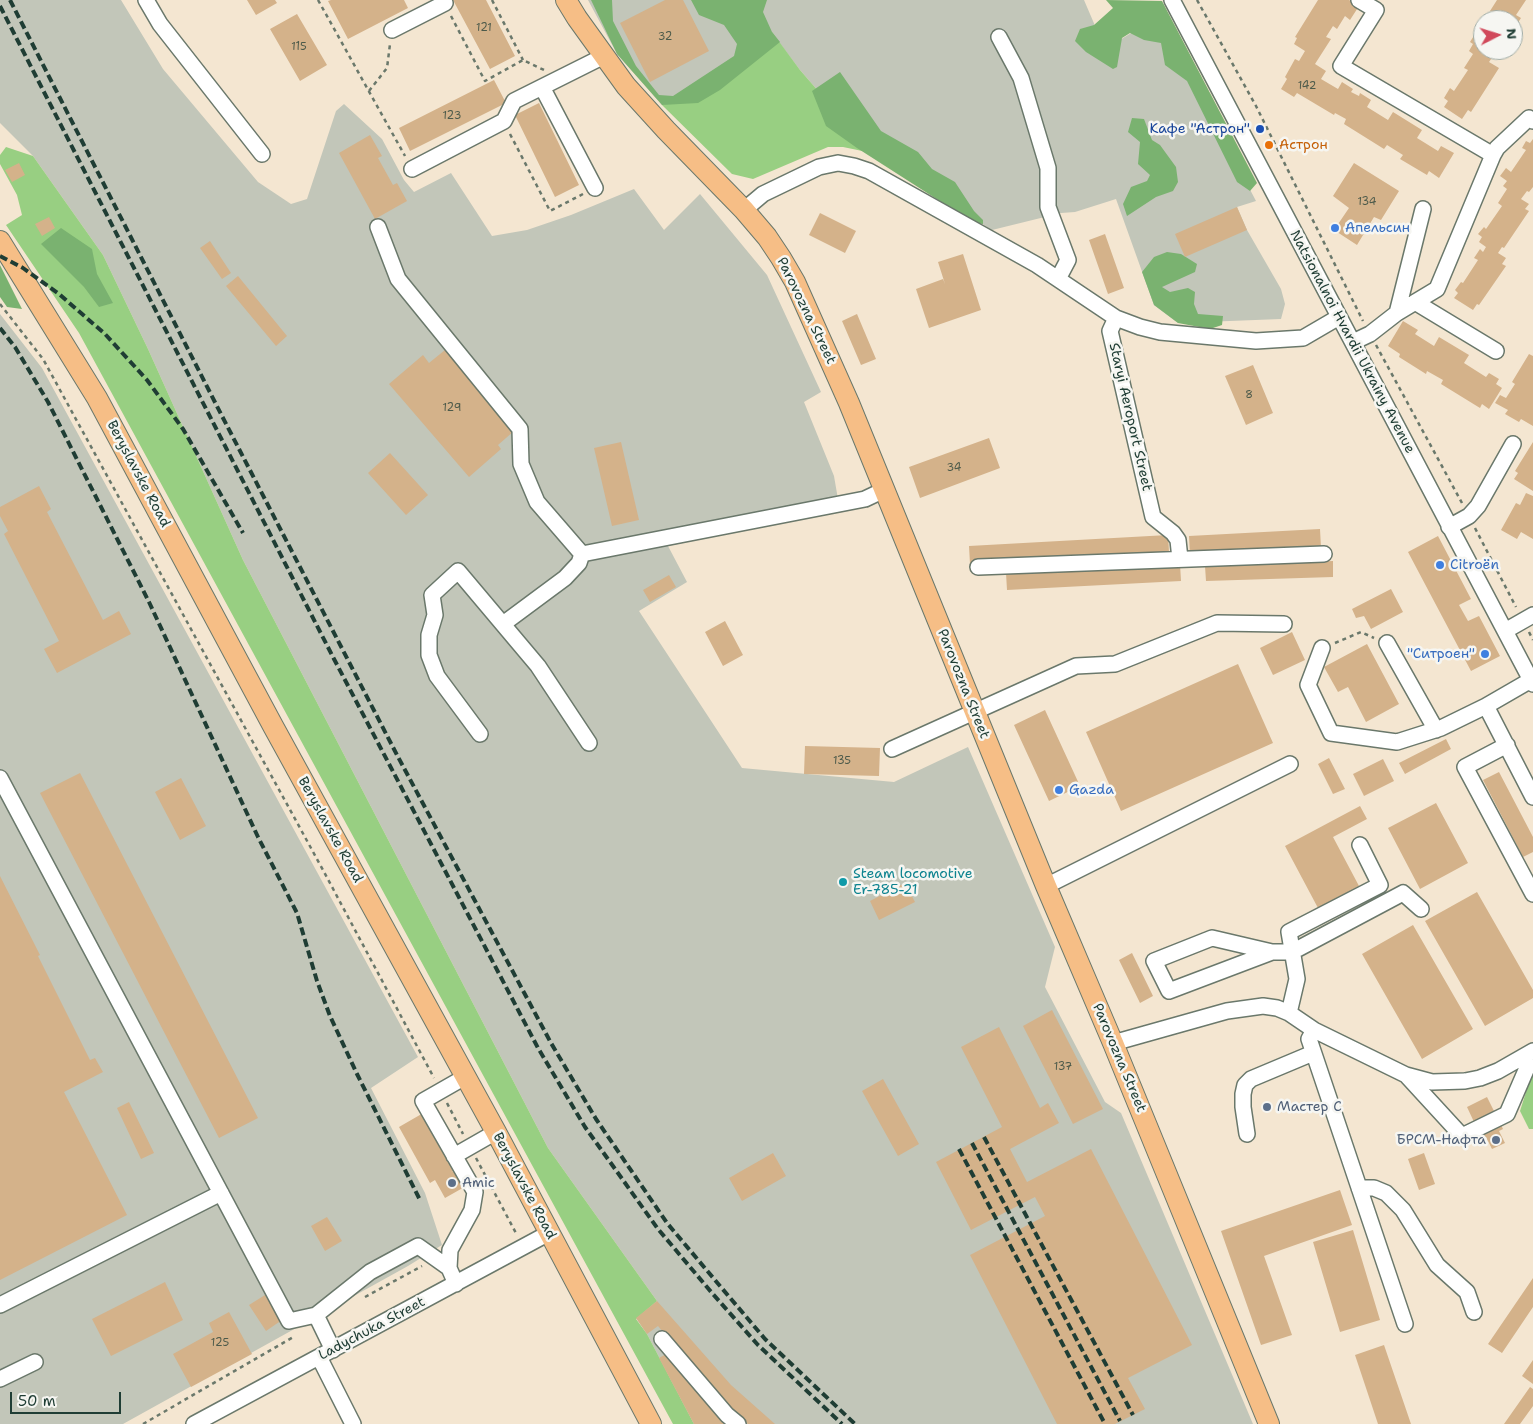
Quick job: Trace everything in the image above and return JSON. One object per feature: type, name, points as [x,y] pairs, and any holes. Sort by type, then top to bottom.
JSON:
[{"type":"main road","name":"Parovozna Street","points":[[566,0],[576,18],[626,86],[744,210],[772,244],[795,282],[848,403],[1269,1424]]},
{"type":"main road","name":"Beryslavske Road","points":[[0,241],[97,398],[496,1132],[651,1424]]},
{"type":"street","points":[[146,0],[160,24],[262,154]]},
{"type":"street","name":"Natsionalnoi Hvardii Ukrainy Avenue","points":[[1172,0],[1532,682]]},
{"type":"street","points":[[1359,0],[1376,10],[1341,66],[1493,155]]},
{"type":"street","points":[[392,30],[444,2]]},
{"type":"street","points":[[999,37],[1021,78],[1048,168],[1048,207],[1068,260],[1058,279]]},
{"type":"street","points":[[412,169],[504,121],[514,101],[604,56]]},
{"type":"street","points":[[548,84],[595,188]]},
{"type":"street","points":[[1353,342],[1370,334],[1397,313],[1437,290],[1493,155],[1497,148],[1529,118],[1533,121]]},
{"type":"street","points":[[744,210],[763,194],[819,167],[838,163],[868,171],[1037,265],[1116,318],[1140,327],[1160,332],[1256,341],[1303,338],[1339,317]]},
{"type":"street","points":[[1397,313],[1423,209]]},
{"type":"street","points":[[378,227],[398,279],[520,429],[521,464],[537,502],[582,554]]},
{"type":"street","points":[[1415,302],[1496,351]]},
{"type":"street","name":"Staryi Aeroport Street","points":[[1116,318],[1110,331],[1153,517],[1173,533],[1178,540],[1180,559]]},
{"type":"street","points":[[1449,527],[1469,516],[1478,506],[1513,444]]},
{"type":"street","points":[[582,554],[865,499],[884,490]]},
{"type":"street","points":[[503,624],[565,578],[579,563],[582,554]]},
{"type":"street","points":[[978,568],[1324,554]]},
{"type":"street","points":[[480,734],[437,676],[429,655],[429,635],[435,615],[432,595],[458,571],[538,666],[589,743]]},
{"type":"street","points":[[1505,631],[1533,615]]},
{"type":"street","points":[[892,749],[1076,666],[1115,664],[1217,623],[1284,624]]},
{"type":"street","points":[[1387,643],[1436,730]]},
{"type":"street","points":[[1322,648],[1308,685],[1331,733],[1397,742],[1436,730],[1532,682]]},
{"type":"street","points":[[1486,706],[1533,797]]},
{"type":"street","points":[[1507,745],[1465,768],[1533,894]]},
{"type":"street","points":[[1046,886],[1290,764]]},
{"type":"street","points":[[0,778],[289,1321],[316,1315],[370,1272],[418,1246],[449,1268]]},
{"type":"street","points":[[1289,1013],[1297,979],[1289,932],[1380,885],[1360,845]]},
{"type":"street","points":[[1272,952],[1169,991],[1154,961],[1212,938],[1272,952],[1292,952],[1403,893],[1421,909]]},
{"type":"street","points":[[1113,1043],[1227,1011],[1264,1006],[1289,1013],[1314,1030],[1406,1075],[1432,1082],[1465,1081],[1480,1078],[1498,1071],[1533,1052]]},
{"type":"street","points":[[1314,1030],[1309,1039],[1405,1324]]},
{"type":"street","points":[[1406,1075],[1462,1136],[1507,1114],[1533,1052]]},
{"type":"street","points":[[1247,1134],[1243,1107],[1245,1085],[1251,1079],[1314,1053]]},
{"type":"street","points":[[456,1284],[449,1268],[450,1250],[472,1210],[475,1192],[423,1101],[465,1077]]},
{"type":"street","points":[[454,1156],[496,1132]]},
{"type":"street","points":[[1359,1188],[1374,1188],[1386,1193],[1403,1210],[1437,1265],[1467,1292],[1474,1312]]},
{"type":"street","points":[[0,1305],[220,1193]]},
{"type":"street","name":"Ladychuka Street","points":[[194,1424],[549,1233]]},
{"type":"street","points":[[316,1315],[333,1350]]},
{"type":"street","points":[[662,1339],[727,1415],[738,1424]]},
{"type":"street","points":[[319,1357],[353,1424]]},
{"type":"street","points":[[0,1379],[35,1362]]},
{"type":"path","points":[[318,0],[412,169]]},
{"type":"path","points":[[492,0],[523,60],[547,71],[548,84]]},
{"type":"path","points":[[444,2],[485,81],[523,60]]},
{"type":"path","points":[[369,91],[386,68],[392,30]]},
{"type":"path","points":[[504,121],[550,211],[595,188]]},
{"type":"path","points":[[0,304],[43,359],[323,870],[524,1247]]},
{"type":"path","points":[[1322,648],[1361,632],[1387,643]]},
{"type":"shaded area","points":[[0,0],[121,0],[163,69],[258,182],[291,204],[307,199],[336,111],[344,104],[382,139],[404,180],[414,192],[451,173],[492,236],[527,230],[571,215],[634,189],[664,230],[700,194],[767,275],[821,392],[804,402],[834,476],[840,511],[668,546],[687,582],[639,611],[742,768],[894,782],[968,747],[1055,947],[1045,987],[1105,1102],[1121,1113],[1253,1424],[694,1424],[647,1334],[636,1318],[657,1301],[548,1148],[243,560],[148,349],[103,255],[33,156],[0,123]]},
{"type":"shaded area","points":[[588,0],[1084,0],[1105,49],[1159,16],[1256,201],[1237,207],[1247,230],[1281,289],[1285,304],[1281,319],[1178,323],[1154,305],[1116,199],[1075,212],[1061,213],[992,230],[872,153],[800,70],[772,33],[690,98],[662,105],[617,54]]},
{"type":"shaded area","points":[[0,314],[42,368],[418,1057],[371,1088],[425,1193],[442,1245],[408,1266],[123,1424],[0,1424]]},
{"type":"green space","points":[[591,0],[612,0],[613,21],[636,66],[659,95],[673,96],[734,56],[737,44],[724,25],[699,15],[691,0],[767,0],[763,12],[772,32],[780,42],[720,90],[698,103],[662,105],[617,54]]},
{"type":"green space","points":[[1106,0],[1162,1],[1257,183],[1250,191],[1237,182],[1187,81],[1165,65],[1161,43],[1144,40],[1130,33],[1122,38],[1117,67],[1113,69],[1086,52],[1075,41],[1080,29],[1094,25],[1113,8]]},
{"type":"green space","points":[[772,32],[800,70],[872,153],[843,147],[828,147],[753,179],[732,174],[662,105],[690,98]]},
{"type":"green space","points":[[840,72],[881,131],[918,152],[932,169],[955,182],[974,211],[983,220],[983,224],[974,223],[826,126],[812,91]]},
{"type":"green space","points":[[1132,118],[1144,119],[1152,140],[1160,145],[1176,167],[1178,182],[1173,191],[1156,197],[1127,216],[1123,204],[1131,187],[1147,181],[1150,175],[1138,164],[1140,142],[1128,132]]},
{"type":"green space","points":[[6,147],[33,156],[103,255],[148,349],[243,560],[548,1148],[657,1301],[636,1319],[647,1334],[694,1424],[673,1424],[79,333],[6,225],[22,215],[17,195],[0,164],[0,155]]},
{"type":"green space","points":[[61,228],[92,249],[97,274],[113,303],[99,307],[84,287],[41,244]]},
{"type":"green space","points":[[1167,252],[1181,254],[1197,264],[1195,272],[1162,287],[1170,292],[1188,288],[1195,292],[1194,304],[1198,314],[1223,316],[1222,325],[1210,329],[1178,323],[1154,305],[1142,272],[1154,257]]},
{"type":"green space","points":[[0,265],[22,309],[7,307],[0,297]]},
{"type":"green space","points":[[1533,1070],[1533,1129],[1529,1129],[1520,1111]]},
{"type":"building","points":[[247,0],[275,0],[277,3],[256,15]]},
{"type":"building","points":[[404,0],[408,8],[348,39],[328,1]]},
{"type":"building","points":[[453,0],[486,0],[515,56],[490,69]]},
{"type":"building","points":[[665,0],[683,0],[709,51],[650,82],[620,23]]},
{"type":"building","points":[[1318,0],[1349,0],[1359,6],[1350,20],[1345,16],[1337,29],[1333,26],[1326,37],[1331,39],[1315,64],[1326,71],[1321,79],[1338,89],[1342,82],[1353,89],[1351,92],[1359,96],[1360,93],[1371,100],[1367,107],[1388,120],[1393,112],[1422,130],[1417,138],[1438,151],[1441,146],[1454,153],[1439,178],[1429,171],[1427,175],[1400,159],[1403,155],[1387,145],[1384,149],[1344,124],[1346,119],[1335,113],[1334,115],[1297,93],[1294,97],[1281,89],[1295,59],[1299,61],[1305,51],[1294,44],[1297,38],[1295,37]]},
{"type":"building","points":[[1497,0],[1526,0],[1519,10],[1491,10]]},
{"type":"building","points":[[297,14],[327,65],[300,81],[270,29]]},
{"type":"building","points":[[1473,44],[1473,54],[1469,51]]},
{"type":"building","points":[[1473,54],[1473,60],[1490,60],[1489,62],[1499,68],[1471,112],[1468,110],[1462,119],[1444,107],[1448,101],[1444,98],[1450,88],[1454,91],[1468,70],[1464,68]]},
{"type":"building","points":[[494,80],[506,103],[410,151],[399,128]]},
{"type":"building","points":[[539,103],[579,185],[555,197],[515,115]]},
{"type":"building","points":[[370,135],[382,156],[378,158],[393,185],[397,183],[407,201],[375,219],[339,153]]},
{"type":"building","points":[[1533,139],[1533,187],[1521,199],[1529,204],[1525,209],[1529,211],[1504,248],[1502,247],[1498,253],[1506,258],[1502,264],[1506,266],[1479,305],[1477,304],[1473,310],[1454,298],[1458,293],[1455,290],[1461,282],[1463,283],[1478,260],[1474,258],[1480,249],[1483,252],[1486,247],[1479,242],[1482,237],[1478,234],[1484,227],[1486,229],[1502,206],[1498,203],[1507,189],[1503,186],[1507,181],[1500,176],[1506,168],[1511,172],[1526,150],[1522,148],[1526,141],[1530,143]]},
{"type":"building","points":[[19,163],[25,175],[12,182],[5,170]]},
{"type":"building","points":[[1354,163],[1399,191],[1381,220],[1374,217],[1357,245],[1334,230],[1349,208],[1333,196]]},
{"type":"building","points":[[1237,207],[1247,230],[1185,257],[1175,234]]},
{"type":"building","points":[[820,213],[856,231],[845,253],[809,235]]},
{"type":"building","points":[[49,217],[55,228],[42,236],[35,224]]},
{"type":"building","points":[[1105,234],[1124,288],[1108,294],[1089,240]]},
{"type":"building","points":[[210,241],[231,273],[222,279],[200,248]]},
{"type":"building","points":[[963,254],[981,310],[929,328],[916,289],[943,279],[945,284],[938,262]]},
{"type":"building","points":[[238,276],[287,336],[276,346],[226,286]]},
{"type":"building","points":[[857,314],[876,359],[861,365],[842,321]]},
{"type":"building","points":[[1403,321],[1418,330],[1415,334],[1434,346],[1439,337],[1469,355],[1464,363],[1486,377],[1489,373],[1499,379],[1496,384],[1502,388],[1489,409],[1482,404],[1480,408],[1441,384],[1443,380],[1427,371],[1426,374],[1399,357],[1400,354],[1388,346]]},
{"type":"building","points":[[445,350],[514,431],[498,445],[501,449],[469,477],[389,384],[423,355],[429,363]]},
{"type":"building","points":[[1529,354],[1533,356],[1533,426],[1521,419],[1519,422],[1505,414],[1508,410],[1495,403],[1500,395],[1506,398],[1515,384],[1512,382]]},
{"type":"building","points":[[1253,365],[1273,413],[1246,425],[1225,376]]},
{"type":"building","points":[[989,438],[1000,468],[920,498],[909,467]]},
{"type":"building","points":[[621,442],[639,520],[612,526],[594,448]]},
{"type":"building","points":[[1533,442],[1533,491],[1514,479],[1518,473],[1515,471]]},
{"type":"building","points":[[390,453],[428,495],[406,515],[368,473]]},
{"type":"building","points":[[39,486],[51,509],[47,512],[103,620],[119,611],[131,634],[57,673],[44,649],[59,641],[4,534],[8,531],[0,516],[0,507]]},
{"type":"building","points":[[1526,493],[1533,496],[1533,539],[1521,532],[1517,539],[1501,530],[1516,503],[1520,505]]},
{"type":"building","points":[[1320,529],[1321,548],[1190,555],[1189,536]]},
{"type":"building","points":[[1168,535],[1169,552],[970,564],[969,546]]},
{"type":"building","points":[[1438,536],[1471,599],[1459,605],[1468,621],[1479,616],[1500,656],[1471,671],[1408,552]]},
{"type":"building","points":[[1333,561],[1333,577],[1206,581],[1205,566]]},
{"type":"building","points":[[1180,564],[1181,581],[1007,590],[1006,573]]},
{"type":"building","points":[[669,575],[676,587],[650,602],[643,590]]},
{"type":"building","points":[[1391,589],[1403,612],[1371,629],[1364,616],[1356,618],[1352,609]]},
{"type":"building","points":[[725,621],[743,655],[723,666],[705,632]]},
{"type":"building","points":[[1292,632],[1305,660],[1273,675],[1260,648]]},
{"type":"building","points":[[1367,644],[1399,704],[1366,722],[1348,687],[1338,692],[1324,667]]},
{"type":"building","points":[[1238,664],[1273,743],[1121,811],[1086,732]]},
{"type":"building","points":[[1045,710],[1080,786],[1049,801],[1014,725]]},
{"type":"building","points":[[1446,739],[1451,749],[1405,774],[1399,763]]},
{"type":"building","points":[[805,746],[880,748],[879,776],[804,774]]},
{"type":"building","points":[[1329,758],[1345,789],[1333,794],[1318,764]]},
{"type":"building","points":[[1383,759],[1394,781],[1364,796],[1353,774]]},
{"type":"building","points":[[1499,772],[1533,837],[1533,852],[1523,857],[1483,780]]},
{"type":"building","points":[[80,773],[258,1118],[219,1138],[40,793]]},
{"type":"building","points":[[181,778],[206,826],[180,840],[155,792]]},
{"type":"building","points":[[1436,803],[1468,863],[1420,889],[1388,828]]},
{"type":"building","points":[[1360,806],[1367,819],[1333,837],[1359,886],[1318,908],[1285,846]]},
{"type":"building","points":[[0,876],[90,1060],[95,1058],[103,1072],[64,1092],[127,1215],[0,1280]]},
{"type":"building","points":[[905,883],[915,902],[879,920],[870,901]]},
{"type":"building","points":[[1477,892],[1533,990],[1533,998],[1485,1026],[1425,921]]},
{"type":"building","points":[[1413,925],[1473,1029],[1422,1059],[1362,954]]},
{"type":"building","points":[[1132,953],[1153,996],[1140,1003],[1119,960]]},
{"type":"building","points":[[1052,1010],[1103,1109],[1073,1124],[1023,1026]]},
{"type":"building","points":[[999,1027],[1040,1108],[1048,1103],[1059,1123],[1010,1149],[1027,1182],[1091,1149],[1192,1345],[1128,1378],[1145,1409],[1115,1424],[1057,1424],[970,1255],[1045,1216],[1035,1197],[971,1230],[936,1162],[1002,1127],[961,1047]]},
{"type":"building","points":[[883,1079],[919,1144],[898,1156],[862,1091]]},
{"type":"building","points":[[1487,1097],[1503,1129],[1499,1131],[1505,1143],[1492,1149],[1486,1137],[1482,1139],[1467,1107]]},
{"type":"building","points":[[129,1102],[154,1153],[141,1159],[117,1108]]},
{"type":"building","points":[[425,1112],[457,1168],[450,1173],[458,1168],[468,1185],[445,1198],[435,1180],[430,1183],[399,1127]]},
{"type":"building","points":[[773,1153],[786,1176],[742,1201],[729,1178]]},
{"type":"building","points":[[1424,1153],[1435,1184],[1419,1190],[1408,1159]]},
{"type":"building","points":[[1340,1190],[1352,1225],[1264,1256],[1292,1335],[1261,1345],[1221,1231]]},
{"type":"building","points":[[327,1217],[342,1241],[325,1251],[311,1226]]},
{"type":"building","points":[[1353,1230],[1380,1320],[1340,1332],[1313,1242]]},
{"type":"building","points":[[1533,1278],[1533,1307],[1502,1353],[1488,1344]]},
{"type":"building","points":[[165,1282],[183,1320],[111,1356],[92,1319]]},
{"type":"building","points":[[265,1295],[282,1320],[266,1331],[249,1305]]},
{"type":"building","points":[[657,1301],[731,1385],[775,1424],[748,1424],[717,1397],[658,1326],[647,1334],[636,1318]]},
{"type":"building","points":[[229,1312],[252,1354],[191,1387],[173,1354],[213,1332],[209,1323]]},
{"type":"building","points":[[1384,1345],[1411,1424],[1378,1424],[1355,1355]]},
{"type":"building","points":[[668,1353],[728,1424],[694,1424],[659,1358]]},
{"type":"building","points":[[1533,1360],[1533,1384],[1522,1376]]},
{"type":"building","points":[[1530,1387],[1533,1389],[1533,1406],[1520,1424],[1504,1424]]},
{"type":"railway","points":[[10,0],[397,755],[551,1043],[596,1119],[667,1223],[765,1339],[855,1424]]},
{"type":"railway","points":[[0,6],[334,659],[538,1048],[585,1127],[658,1229],[758,1345],[842,1424]]},
{"type":"railway","points":[[0,256],[23,268],[59,294],[105,334],[147,380],[183,429],[243,533]]},
{"type":"railway","points":[[0,328],[15,347],[48,402],[149,602],[258,837],[297,913],[317,981],[330,1016],[420,1200]]},
{"type":"railway","points":[[984,1137],[1133,1415]]},
{"type":"railway","points":[[972,1143],[1120,1421]]},
{"type":"railway","points":[[959,1149],[1105,1424]]},
{"type":"place","name":"Кафе \"Астрон\"","points":[[1260,129]]},
{"type":"place","name":"Астрон","points":[[1269,145]]},
{"type":"place","name":"Апельсин","points":[[1335,228]]},
{"type":"place","name":"Citroën","points":[[1440,565]]},
{"type":"place","name":"\"Ситроен\"","points":[[1485,654]]},
{"type":"place","name":"Gazda","points":[[1059,790]]},
{"type":"place","name":"Steam locomotive Er-785-21","points":[[843,882]]},
{"type":"place","name":"Мастер С","points":[[1267,1107]]},
{"type":"place","name":"БРСМ-Нафта","points":[[1496,1140]]},
{"type":"place","name":"Amic","points":[[452,1183]]}]
